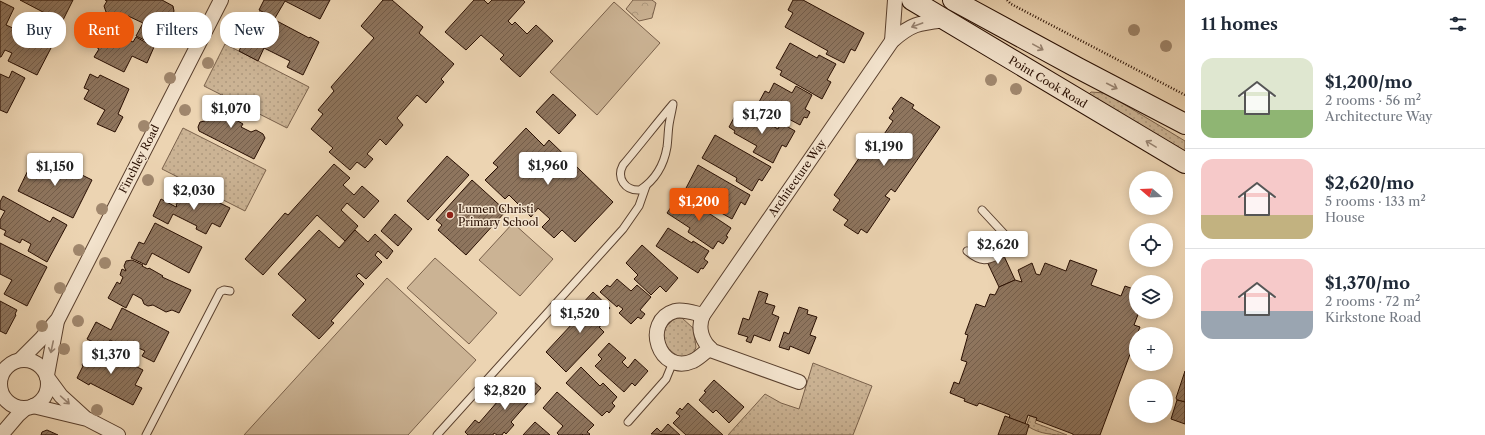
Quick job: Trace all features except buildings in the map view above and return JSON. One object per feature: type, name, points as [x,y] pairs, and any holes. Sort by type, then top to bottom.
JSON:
[{"type":"main road","name":"Point Cook Road","points":[[912,0],[1185,163]]},
{"type":"main road","points":[[953,0],[1185,124]]},
{"type":"main road","points":[[1065,92],[1078,68]]},
{"type":"street","name":"Finchley Road","points":[[19,361],[58,319],[221,0]]},
{"type":"street","points":[[892,41],[895,0]]},
{"type":"street","name":"Architecture Way","points":[[703,315],[892,41],[904,30],[920,23],[946,20]]},
{"type":"street","points":[[710,348],[691,361],[683,363],[673,362],[659,350],[656,343],[656,336],[660,323],[669,314],[676,311],[703,315],[700,321],[702,336],[710,348],[717,353],[799,382]]},
{"type":"street","name":"Finchley Road","points":[[47,376],[58,319]]},
{"type":"street","points":[[0,360],[27,360],[35,363],[42,368],[59,394],[87,419],[118,435]]},
{"type":"street","points":[[19,361],[9,366],[4,371],[0,381],[1,395],[12,405],[19,408],[29,407],[87,419]]},
{"type":"street","points":[[0,435],[18,415],[29,407],[41,402],[47,393],[47,376]]},
{"type":"lane","points":[[437,435],[531,333],[623,229],[640,206],[646,186],[656,176],[664,158],[673,104],[657,122],[650,133],[623,165],[620,171],[621,180],[631,189],[640,190],[646,186]]},
{"type":"lane","points":[[967,251],[978,259],[984,261],[1008,251],[1010,248],[1010,241],[1008,238],[982,210]]},
{"type":"lane","points":[[146,435],[220,292],[224,290],[230,291]]},
{"type":"lane","points":[[628,422],[666,379],[673,362]]},
{"type":"path","points":[[1007,0],[1185,95]]},
{"type":"green space","points":[[633,0],[652,0],[656,3],[652,18],[639,21],[626,9]]},
{"type":"green space","points":[[614,2],[660,43],[597,115],[550,72]]},
{"type":"green space","points":[[223,48],[233,48],[309,87],[287,128],[204,86]]},
{"type":"green space","points":[[1091,92],[1104,93],[1112,97],[1185,141],[1185,151],[1090,96],[1089,94]]},
{"type":"green space","points":[[183,128],[266,170],[245,211],[162,169]]},
{"type":"green space","points":[[513,223],[553,259],[520,296],[479,260]]},
{"type":"green space","points":[[435,258],[497,313],[469,344],[407,288]]},
{"type":"green space","points":[[387,278],[476,360],[408,435],[244,435]]},
{"type":"green space","points":[[676,318],[682,318],[693,328],[696,347],[694,352],[690,355],[680,357],[669,349],[663,339],[663,333],[666,328]]},
{"type":"green space","points":[[813,363],[872,386],[853,435],[728,435],[765,394],[781,403],[799,409]]},
{"type":"green space","points":[[1030,416],[1037,418],[1035,423],[1067,435],[1047,434],[1029,427],[1027,424]]},
{"type":"place","name":"Lumen Christi Primary School","points":[[450,215]]}]
